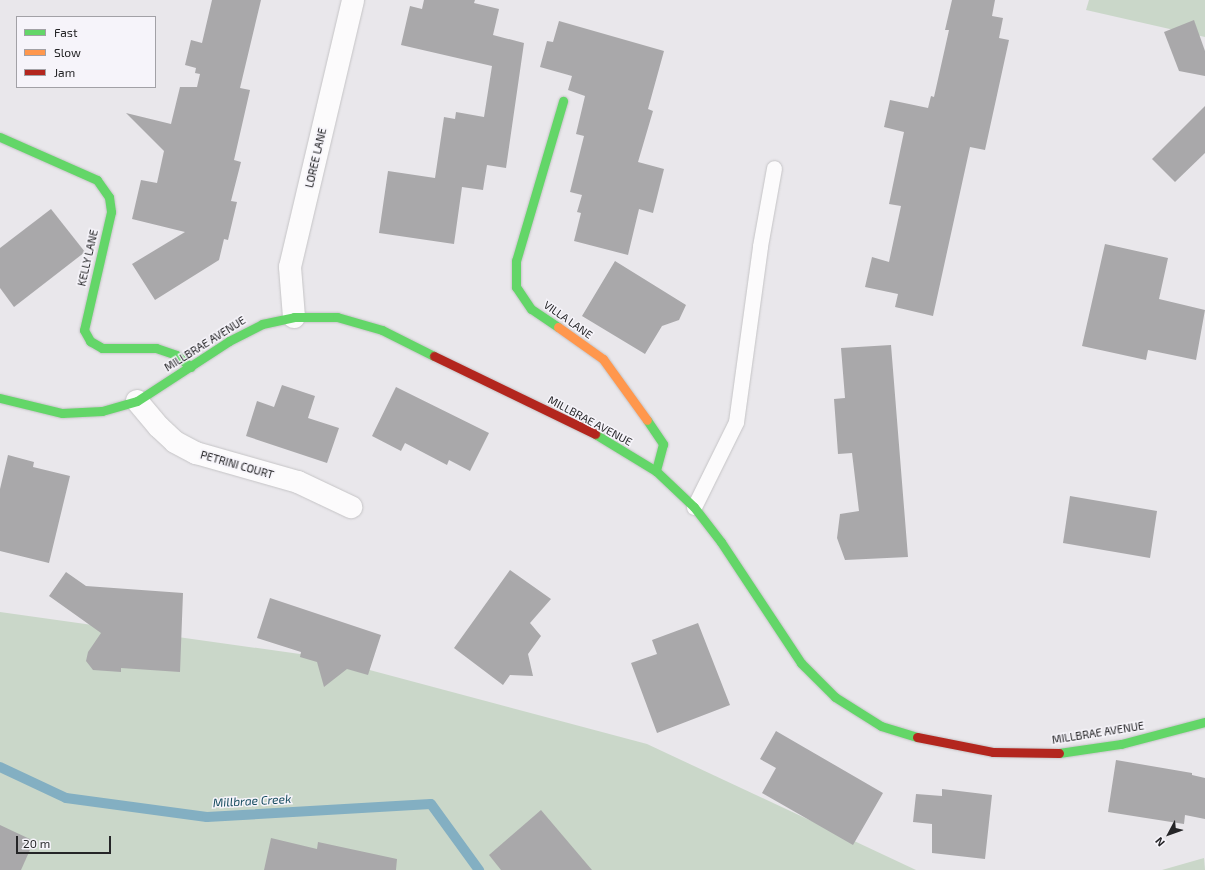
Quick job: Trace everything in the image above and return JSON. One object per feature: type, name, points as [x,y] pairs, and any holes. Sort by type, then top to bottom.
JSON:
[{"type":"street","name":"LOREE LANE","points":[[294,317],[290,267],[353,0]]},
{"type":"street","name":"VILLA LANE","points":[[563,101],[516,261],[516,287],[531,309],[603,359],[624,385],[663,444],[656,471]]},
{"type":"street","name":"KELLY LANE","points":[[0,137],[97,180],[109,197],[111,212],[84,330],[90,341],[102,348],[156,348],[176,355],[190,368]]},
{"type":"street","name":"MILLBRAE AVENUE","points":[[0,398],[62,413],[102,411],[138,401],[229,341],[262,324],[294,317],[337,317],[382,330],[600,437],[656,471],[694,507],[722,542],[801,663],[835,697],[881,726],[935,742],[993,752],[1056,753],[1121,744],[1205,722]]},
{"type":"street","name":"PETRINI COURT","points":[[138,401],[159,427],[175,442],[196,453],[298,482],[351,507]]},
{"type":"lane","points":[[694,507],[736,422],[760,246],[774,168]]},
{"type":"green space","points":[[1089,0],[1205,0],[1205,37],[1086,10]]},
{"type":"green space","points":[[0,612],[321,657],[647,744],[916,870],[0,870]]},
{"type":"green space","points":[[1204,858],[1205,870],[1162,870]]},
{"type":"building","points":[[212,0],[261,0],[240,88],[250,90],[234,160],[241,162],[231,201],[237,202],[228,240],[224,239],[219,260],[155,300],[132,264],[185,232],[132,219],[141,180],[157,183],[164,151],[126,113],[171,124],[180,87],[197,87],[200,74],[195,73],[196,68],[185,65],[191,40],[202,43]]},
{"type":"building","points":[[424,0],[475,0],[474,3],[499,9],[493,35],[524,43],[506,168],[487,165],[483,190],[462,187],[454,244],[379,233],[388,171],[435,178],[444,117],[455,119],[456,112],[484,117],[492,66],[401,45],[410,6],[422,9]]},
{"type":"building","points":[[952,0],[995,0],[992,16],[1003,18],[999,38],[1009,40],[985,150],[970,147],[933,316],[895,307],[898,294],[865,287],[872,257],[889,262],[901,206],[889,204],[904,132],[884,127],[890,100],[928,108],[931,96],[934,97],[949,30],[945,30]]},
{"type":"building","points":[[1194,20],[1205,51],[1205,76],[1179,71],[1164,32]]},
{"type":"building","points":[[559,21],[664,51],[648,109],[653,111],[638,162],[664,169],[653,213],[639,209],[628,255],[574,241],[581,213],[577,212],[582,195],[570,192],[584,136],[576,134],[585,96],[568,90],[572,76],[540,67],[547,41],[553,42]]},
{"type":"building","points":[[1205,106],[1205,153],[1175,182],[1152,159]]},
{"type":"building","points":[[51,209],[85,252],[14,307],[0,288],[0,248]]},
{"type":"building","points":[[1105,244],[1168,258],[1159,299],[1205,310],[1196,360],[1148,350],[1146,360],[1082,346]]},
{"type":"building","points":[[615,261],[686,305],[679,320],[662,326],[645,354],[582,316]]},
{"type":"building","points":[[891,345],[908,557],[845,560],[837,538],[840,514],[859,511],[852,453],[838,454],[834,399],[845,398],[841,348]]},
{"type":"building","points":[[282,385],[315,396],[308,418],[339,428],[327,463],[246,436],[257,401],[274,407]]},
{"type":"building","points":[[396,387],[489,433],[470,471],[449,460],[447,465],[405,443],[401,451],[372,436]]},
{"type":"building","points":[[8,455],[34,462],[33,467],[70,476],[49,563],[0,551],[0,489]]},
{"type":"building","points":[[1070,496],[1157,511],[1150,558],[1063,543]]},
{"type":"building","points":[[510,570],[551,599],[530,623],[541,636],[528,654],[533,676],[510,675],[503,685],[454,648]]},
{"type":"building","points":[[66,572],[86,586],[183,593],[180,672],[121,668],[121,672],[93,670],[86,661],[88,652],[101,633],[49,596]]},
{"type":"building","points":[[270,598],[381,635],[368,675],[347,669],[324,687],[317,662],[300,657],[301,652],[257,638]]},
{"type":"building","points":[[698,623],[730,705],[657,733],[631,663],[657,654],[652,640]]},
{"type":"building","points":[[776,731],[883,793],[853,845],[762,793],[776,768],[760,759]]},
{"type":"building","points":[[1116,760],[1192,773],[1192,775],[1205,778],[1205,819],[1185,815],[1184,824],[1108,812]]},
{"type":"building","points":[[942,789],[992,795],[985,859],[932,853],[932,824],[913,822],[916,794],[942,796]]},
{"type":"building","points":[[541,810],[592,870],[501,870],[489,855]]},
{"type":"building","points":[[0,825],[34,841],[21,870],[0,870]]},
{"type":"building","points":[[271,838],[317,849],[318,842],[397,859],[396,870],[264,870]]},
{"type":"waterway","name":"Millbrae Creek","points":[[0,767],[66,798],[207,817],[431,804],[479,870]]},
{"type":"traffic: fast","points":[[558,327],[531,309],[516,287],[516,261],[563,101]]},
{"type":"traffic: fast","points":[[0,137],[97,180],[109,197],[111,212],[84,330],[90,341],[102,348],[156,348],[176,355],[191,367]]},
{"type":"traffic: fast","points":[[0,398],[62,413],[102,411],[137,401],[229,341],[262,324],[294,317],[337,317],[382,330],[434,356]]},
{"type":"traffic: fast","points":[[647,420],[663,444],[656,471]]},
{"type":"traffic: fast","points":[[595,434],[656,471],[694,507],[721,542],[801,663],[835,697],[881,726],[917,737]]},
{"type":"traffic: fast","points":[[1059,753],[1121,744],[1205,722]]},
{"type":"traffic: slow","points":[[558,327],[603,359],[647,420]]},
{"type":"traffic: jam","points":[[434,356],[595,434]]},
{"type":"traffic: jam","points":[[917,737],[993,752],[1059,753]]}]
